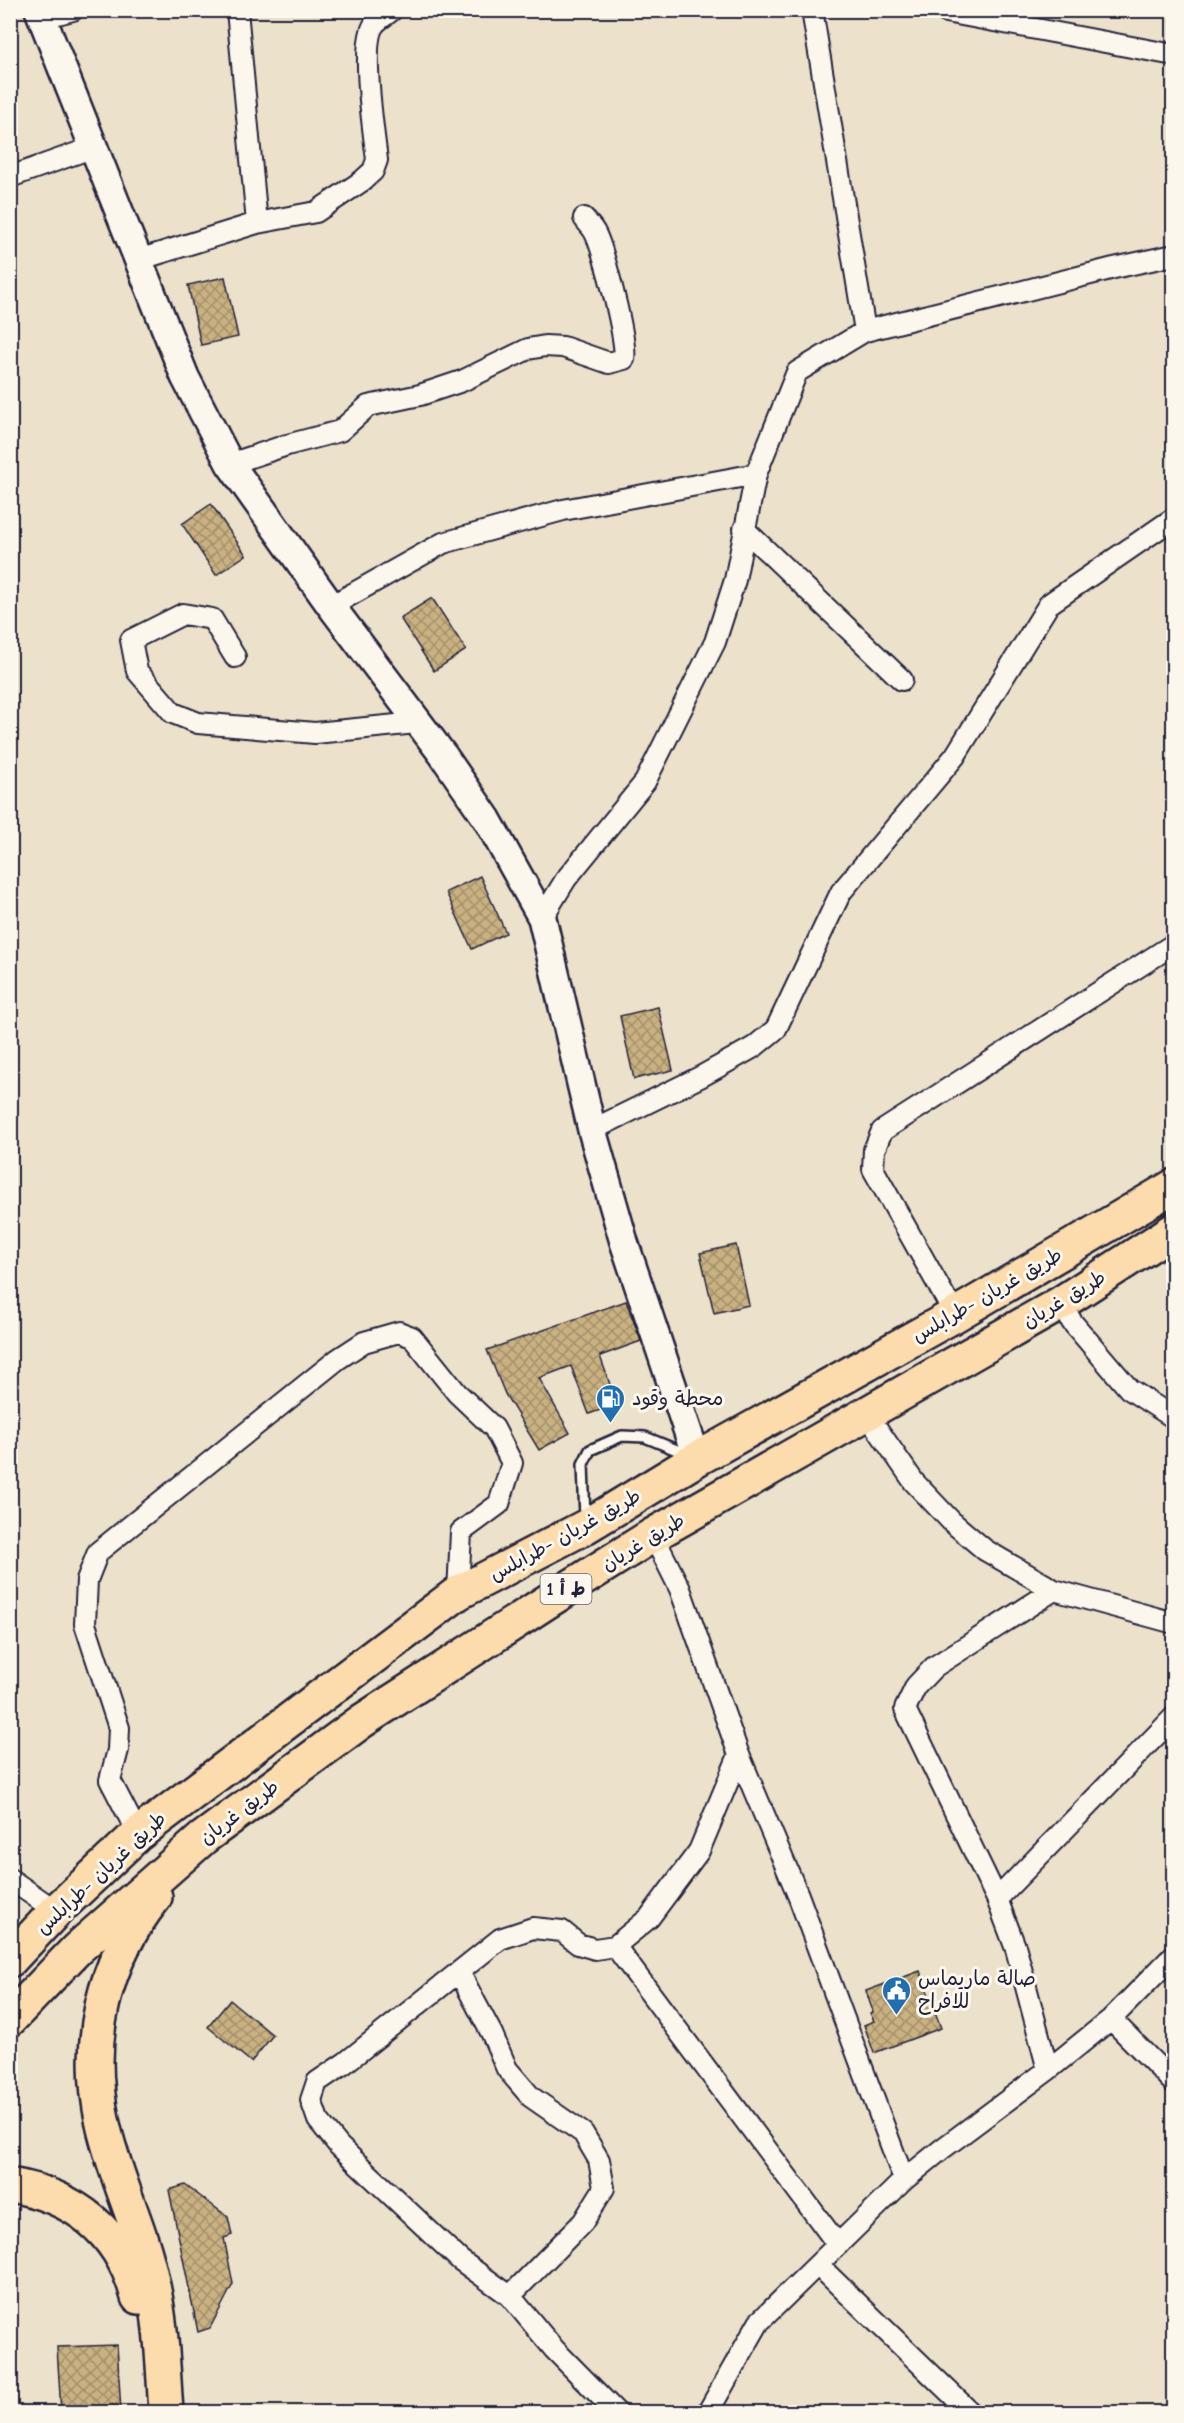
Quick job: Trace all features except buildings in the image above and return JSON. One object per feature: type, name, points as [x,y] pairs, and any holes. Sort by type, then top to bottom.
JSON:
[{"type":"highway","name":"طريق غريان -طرابلس","points":[[10,1960],[56,1911],[138,1834],[458,1593],[585,1527],[697,1459],[955,1315],[1173,1186]]},
{"type":"highway","name":"طريق غريان","points":[[10,2019],[77,1949],[202,1838],[362,1721],[653,1535],[1060,1303],[1173,1230]]},
{"type":"highway","points":[[166,2412],[162,2349],[152,2281],[102,2116],[97,2089],[99,2016],[108,1981],[121,1947],[141,1915],[202,1838]]},
{"type":"highway","points":[[10,2185],[36,2189],[62,2200],[86,2215],[107,2235],[123,2258],[134,2284],[143,2317],[147,2349],[149,2412]]},
{"type":"street","points":[[74,10],[41,14],[185,377],[230,464],[331,606],[443,755],[487,819],[542,918],[592,1130],[624,1242],[697,1459]]},
{"type":"street","points":[[237,10],[257,223]]},
{"type":"street","points":[[138,260],[257,223],[316,212],[373,171],[377,160],[369,83],[368,41],[374,25],[392,10]]},
{"type":"street","points":[[812,10],[865,331]]},
{"type":"street","points":[[946,12],[1173,55]]},
{"type":"street","points":[[10,177],[94,147]]},
{"type":"street","points":[[230,464],[287,445],[340,431],[368,406],[420,395],[462,381],[528,349],[545,346],[563,347],[609,363],[624,359],[626,355],[624,339],[602,249],[595,232],[584,218]]},
{"type":"street","points":[[542,918],[566,879],[645,782],[715,642],[735,580],[756,474],[797,372],[865,331],[1173,255]]},
{"type":"street","points":[[331,606],[443,543],[563,510],[756,474]]},
{"type":"street","points":[[592,1130],[702,1076],[754,1047],[776,1029],[841,892],[955,756],[1049,604],[1173,518]]},
{"type":"street","points":[[744,529],[902,680]]},
{"type":"street","points":[[235,657],[212,619],[183,614],[132,640],[137,671],[172,712],[198,723],[315,733],[417,723]]},
{"type":"street","points":[[955,1315],[873,1169],[874,1150],[882,1131],[1173,944]]},
{"type":"street","points":[[1060,1303],[1072,1322],[1129,1389],[1173,1418]]},
{"type":"street","points":[[138,1834],[110,1780],[118,1750],[119,1728],[85,1624],[87,1580],[98,1552],[338,1359],[363,1342],[399,1332],[412,1337],[457,1393],[494,1428],[512,1463],[499,1504],[461,1532],[458,1593]]},
{"type":"street","points":[[867,1414],[914,1482],[952,1522],[985,1550],[1054,1590],[1173,1623]]},
{"type":"street","points":[[653,1535],[680,1589],[739,1755],[798,1895],[904,2181]]},
{"type":"street","points":[[1048,2070],[1016,1949],[997,1899],[905,1709],[916,1686],[934,1667],[1054,1590]]},
{"type":"street","points":[[997,1899],[1173,1717]]},
{"type":"street","points":[[616,2412],[554,2349],[510,2296],[460,2260],[339,2146],[318,2120],[311,2100],[317,2082],[345,2063],[500,1939],[532,1928],[562,1931],[579,1944],[595,1949],[615,1946],[649,1918],[699,1851],[739,1755]]},
{"type":"street","points":[[10,1879],[56,1911]]},
{"type":"street","points":[[615,1946],[838,2245]]},
{"type":"street","points":[[708,2412],[759,2322],[904,2181],[1111,2019],[1173,1955]]},
{"type":"street","points":[[459,1972],[492,2034],[507,2069],[531,2097],[583,2133],[599,2160],[604,2188],[583,2222],[510,2296]]},
{"type":"street","points":[[1111,2019],[1173,2083]]},
{"type":"street","points":[[818,2265],[970,2412]]},
{"type":"lane","points":[[585,1527],[583,1464],[590,1450],[622,1437],[645,1437],[697,1459]]},
{"type":"place","name":"محطة وقود","points":[[611,1424]]},
{"type":"place","name":"صالة ماريماس للافراح","points":[[897,2016]]}]
